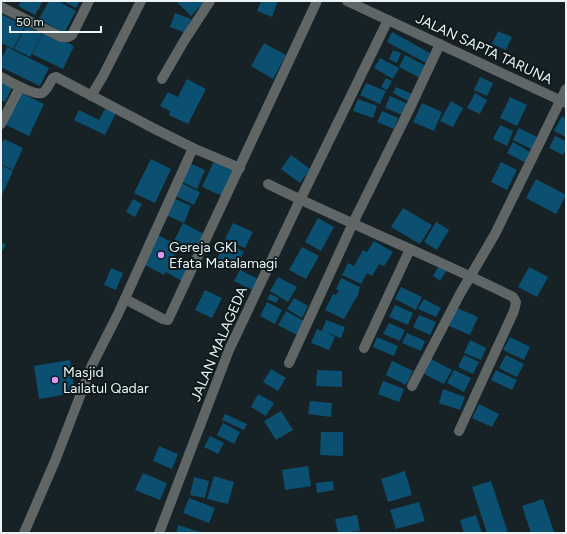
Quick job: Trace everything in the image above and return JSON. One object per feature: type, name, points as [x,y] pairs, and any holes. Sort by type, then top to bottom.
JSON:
[{"type":"street","points":[[1,7],[61,37],[68,37],[72,35],[89,1]]},
{"type":"street","points":[[91,96],[103,76],[141,1]]},
{"type":"street","points":[[162,79],[210,1]]},
{"type":"street","points":[[125,299],[163,320],[168,320],[317,1]]},
{"type":"street","name":"JALAN SAPTA TARUNA","points":[[347,1],[563,102]]},
{"type":"street","name":"JALAN MALAGEDA","points":[[159,533],[228,350],[388,20]]},
{"type":"street","points":[[289,363],[353,223],[440,44]]},
{"type":"street","points":[[1,78],[20,87],[41,93],[45,91],[53,78],[56,77],[193,148],[240,168]]},
{"type":"street","points":[[1,124],[20,87]]},
{"type":"street","points":[[412,386],[460,294],[495,234],[563,102],[566,89]]},
{"type":"street","points":[[24,533],[55,461],[92,365],[125,299],[193,148]]},
{"type":"street","points":[[268,184],[300,200],[471,276],[513,297],[516,302],[514,311],[459,431]]},
{"type":"street","points":[[364,348],[410,249]]},
{"type":"building","points":[[21,1],[43,1],[35,15],[18,6]]},
{"type":"building","points":[[49,1],[58,1],[76,11],[64,33],[39,19]]},
{"type":"building","points":[[63,1],[80,1],[76,8]]},
{"type":"building","points":[[176,1],[205,1],[191,16]]},
{"type":"building","points":[[261,1],[278,1],[272,17],[257,11]]},
{"type":"building","points":[[175,13],[191,19],[186,33],[170,27]]},
{"type":"building","points":[[1,14],[25,26],[13,49],[1,43]]},
{"type":"building","points":[[26,26],[42,34],[30,57],[14,49]]},
{"type":"building","points":[[44,31],[74,46],[63,69],[32,54]]},
{"type":"building","points":[[498,31],[512,37],[506,50],[492,44]]},
{"type":"building","points":[[392,32],[430,53],[426,63],[387,42]]},
{"type":"building","points":[[264,43],[286,55],[273,79],[251,66]]},
{"type":"building","points":[[7,47],[49,68],[40,86],[1,67],[1,60]]},
{"type":"building","points":[[393,50],[401,53],[397,63],[389,59]]},
{"type":"building","points":[[405,55],[426,66],[420,78],[399,67]]},
{"type":"building","points":[[380,58],[399,68],[393,79],[374,68]]},
{"type":"building","points":[[480,77],[493,83],[487,96],[474,90]]},
{"type":"building","points":[[386,78],[392,81],[387,90],[381,87]]},
{"type":"building","points":[[187,79],[206,89],[188,124],[169,115],[170,111],[160,106],[168,92],[178,97]]},
{"type":"building","points":[[1,80],[13,86],[5,102],[1,100]]},
{"type":"building","points":[[366,83],[386,91],[380,104],[360,95]]},
{"type":"building","points":[[396,87],[412,94],[408,101],[393,93]]},
{"type":"building","points":[[21,93],[44,104],[29,136],[6,125]]},
{"type":"building","points":[[475,93],[487,100],[480,114],[467,108]]},
{"type":"building","points":[[390,96],[408,104],[403,115],[385,108]]},
{"type":"building","points":[[510,97],[527,105],[517,126],[500,118]]},
{"type":"building","points":[[358,99],[377,106],[373,118],[353,111]]},
{"type":"building","points":[[451,101],[463,108],[453,127],[440,121]]},
{"type":"building","points":[[422,103],[442,112],[434,131],[413,122]]},
{"type":"building","points":[[106,107],[116,113],[105,135],[74,120],[79,110],[99,120]]},
{"type":"building","points":[[382,111],[398,118],[394,129],[377,122]]},
{"type":"building","points":[[562,116],[566,118],[566,137],[554,131]]},
{"type":"building","points":[[500,125],[513,131],[507,146],[493,139]]},
{"type":"building","points":[[519,128],[537,137],[531,149],[513,140]]},
{"type":"building","points":[[555,136],[566,141],[566,149],[563,155],[549,148]]},
{"type":"building","points":[[4,139],[23,148],[13,170],[1,164],[1,145]]},
{"type":"building","points":[[513,142],[530,152],[524,162],[507,153]]},
{"type":"building","points":[[291,155],[310,169],[300,183],[281,169]]},
{"type":"building","points":[[151,159],[171,169],[155,203],[134,193]]},
{"type":"building","points":[[215,159],[234,169],[222,196],[202,187]]},
{"type":"building","points":[[501,162],[517,170],[507,190],[491,182]]},
{"type":"building","points":[[189,163],[205,170],[197,189],[180,181]]},
{"type":"building","points":[[1,165],[13,171],[1,197]]},
{"type":"building","points":[[536,179],[566,195],[556,214],[526,198]]},
{"type":"building","points":[[181,183],[200,192],[194,205],[174,195]]},
{"type":"building","points":[[173,198],[191,206],[184,223],[166,215]]},
{"type":"building","points":[[133,199],[142,204],[135,217],[126,212]]},
{"type":"building","points":[[403,208],[432,225],[420,244],[391,227]]},
{"type":"building","points":[[318,218],[334,227],[321,251],[305,242]]},
{"type":"building","points":[[436,222],[449,230],[437,250],[424,242]]},
{"type":"building","points":[[183,223],[204,234],[196,252],[174,241]]},
{"type":"building","points":[[233,223],[253,232],[245,248],[225,239]]},
{"type":"building","name":"Gereja GKI Efata Matalamagi","points":[[158,235],[179,246],[174,256],[191,265],[182,281],[166,272],[164,275],[143,264]]},
{"type":"building","points":[[1,241],[6,245],[1,253]]},
{"type":"building","points":[[374,241],[393,252],[384,266],[379,264],[372,276],[367,273],[361,284],[342,275],[348,263],[354,266],[363,250],[367,252]]},
{"type":"building","points":[[227,242],[244,252],[235,268],[217,258]]},
{"type":"building","points":[[302,247],[319,256],[306,279],[289,270]]},
{"type":"building","points":[[440,264],[448,268],[440,281],[433,276]]},
{"type":"building","points":[[529,267],[548,277],[537,297],[518,287]]},
{"type":"building","points":[[111,268],[123,273],[116,290],[104,285]]},
{"type":"building","points":[[240,270],[258,279],[252,290],[234,281]]},
{"type":"building","points":[[278,277],[297,287],[288,302],[270,291]]},
{"type":"building","points":[[341,278],[360,287],[359,293],[344,319],[325,310],[333,294],[336,295],[339,290],[336,289]]},
{"type":"building","points":[[401,287],[422,297],[416,310],[395,299]]},
{"type":"building","points":[[205,290],[222,298],[212,318],[195,310]]},
{"type":"building","points":[[270,294],[279,298],[276,303],[267,299]]},
{"type":"building","points":[[294,298],[308,306],[302,318],[287,309]]},
{"type":"building","points":[[424,299],[441,308],[436,317],[418,309]]},
{"type":"building","points":[[267,302],[282,310],[275,324],[260,316]]},
{"type":"building","points":[[395,305],[413,313],[408,325],[389,317]]},
{"type":"building","points":[[457,308],[478,317],[470,335],[449,326]]},
{"type":"building","points":[[286,311],[304,321],[297,335],[278,325]]},
{"type":"building","points":[[419,315],[436,322],[430,335],[413,327]]},
{"type":"building","points":[[326,320],[345,327],[341,338],[328,333],[335,337],[329,350],[311,343],[317,329],[322,331]]},
{"type":"building","points":[[389,323],[405,330],[400,341],[383,334]]},
{"type":"building","points":[[407,333],[425,341],[421,351],[402,343]]},
{"type":"building","points":[[377,337],[398,346],[394,356],[373,347]]},
{"type":"building","points":[[510,337],[530,347],[524,360],[503,350]]},
{"type":"building","points":[[470,340],[486,348],[481,360],[464,353]]},
{"type":"building","points":[[464,355],[479,362],[473,374],[458,367]]},
{"type":"building","points":[[506,355],[524,364],[517,377],[499,368]]},
{"type":"building","points":[[431,359],[452,370],[444,384],[424,374]]},
{"type":"building","name":"Masjid Lailatul Qadar","points":[[70,360],[75,393],[39,399],[34,366]]},
{"type":"building","points":[[392,361],[413,371],[406,385],[386,375]]},
{"type":"building","points":[[271,369],[286,378],[278,391],[263,382]]},
{"type":"building","points":[[317,370],[342,371],[342,387],[316,386]]},
{"type":"building","points":[[454,370],[471,378],[464,392],[447,383]]},
{"type":"building","points":[[496,370],[517,380],[512,390],[491,380]]},
{"type":"building","points":[[383,381],[404,389],[399,402],[378,394]]},
{"type":"building","points":[[443,389],[465,397],[460,410],[439,403]]},
{"type":"building","points":[[258,394],[274,403],[266,416],[251,407]]},
{"type":"building","points":[[310,401],[332,403],[331,417],[308,414]]},
{"type":"building","points":[[479,404],[499,414],[492,427],[472,418]]},
{"type":"building","points":[[281,411],[293,430],[276,440],[264,421]]},
{"type":"building","points":[[225,414],[247,424],[244,430],[222,420]]},
{"type":"building","points":[[223,423],[240,432],[234,444],[217,435]]},
{"type":"building","points":[[321,432],[343,432],[343,456],[320,455]]},
{"type":"building","points":[[210,436],[224,443],[218,454],[204,447]]},
{"type":"building","points":[[159,446],[178,454],[172,469],[153,461]]},
{"type":"building","points":[[308,466],[311,486],[285,490],[282,470]]},
{"type":"building","points":[[405,471],[412,495],[388,502],[381,479]]},
{"type":"building","points":[[143,473],[167,483],[160,500],[135,490]]},
{"type":"building","points":[[214,476],[234,482],[228,504],[207,499]]},
{"type":"building","points":[[194,477],[209,481],[205,498],[190,495]]},
{"type":"building","points":[[333,481],[334,490],[317,493],[316,483]]},
{"type":"building","points":[[491,481],[508,533],[487,533],[472,487]]},
{"type":"building","points":[[189,498],[215,508],[209,523],[183,513]]},
{"type":"building","points":[[543,499],[554,532],[531,533],[522,506]]},
{"type":"building","points":[[419,502],[425,521],[396,529],[390,510]]},
{"type":"building","points":[[357,515],[360,531],[338,533],[335,519]]},
{"type":"building","points":[[476,515],[482,533],[464,533],[460,520]]},
{"type":"building","points":[[178,525],[203,533],[176,533]]},
{"type":"place","name":"Gereja GKI Efata Matalamagi","points":[[161,255]]},
{"type":"place","name":"Masjid Lailatul Qadar","points":[[55,380]]}]
